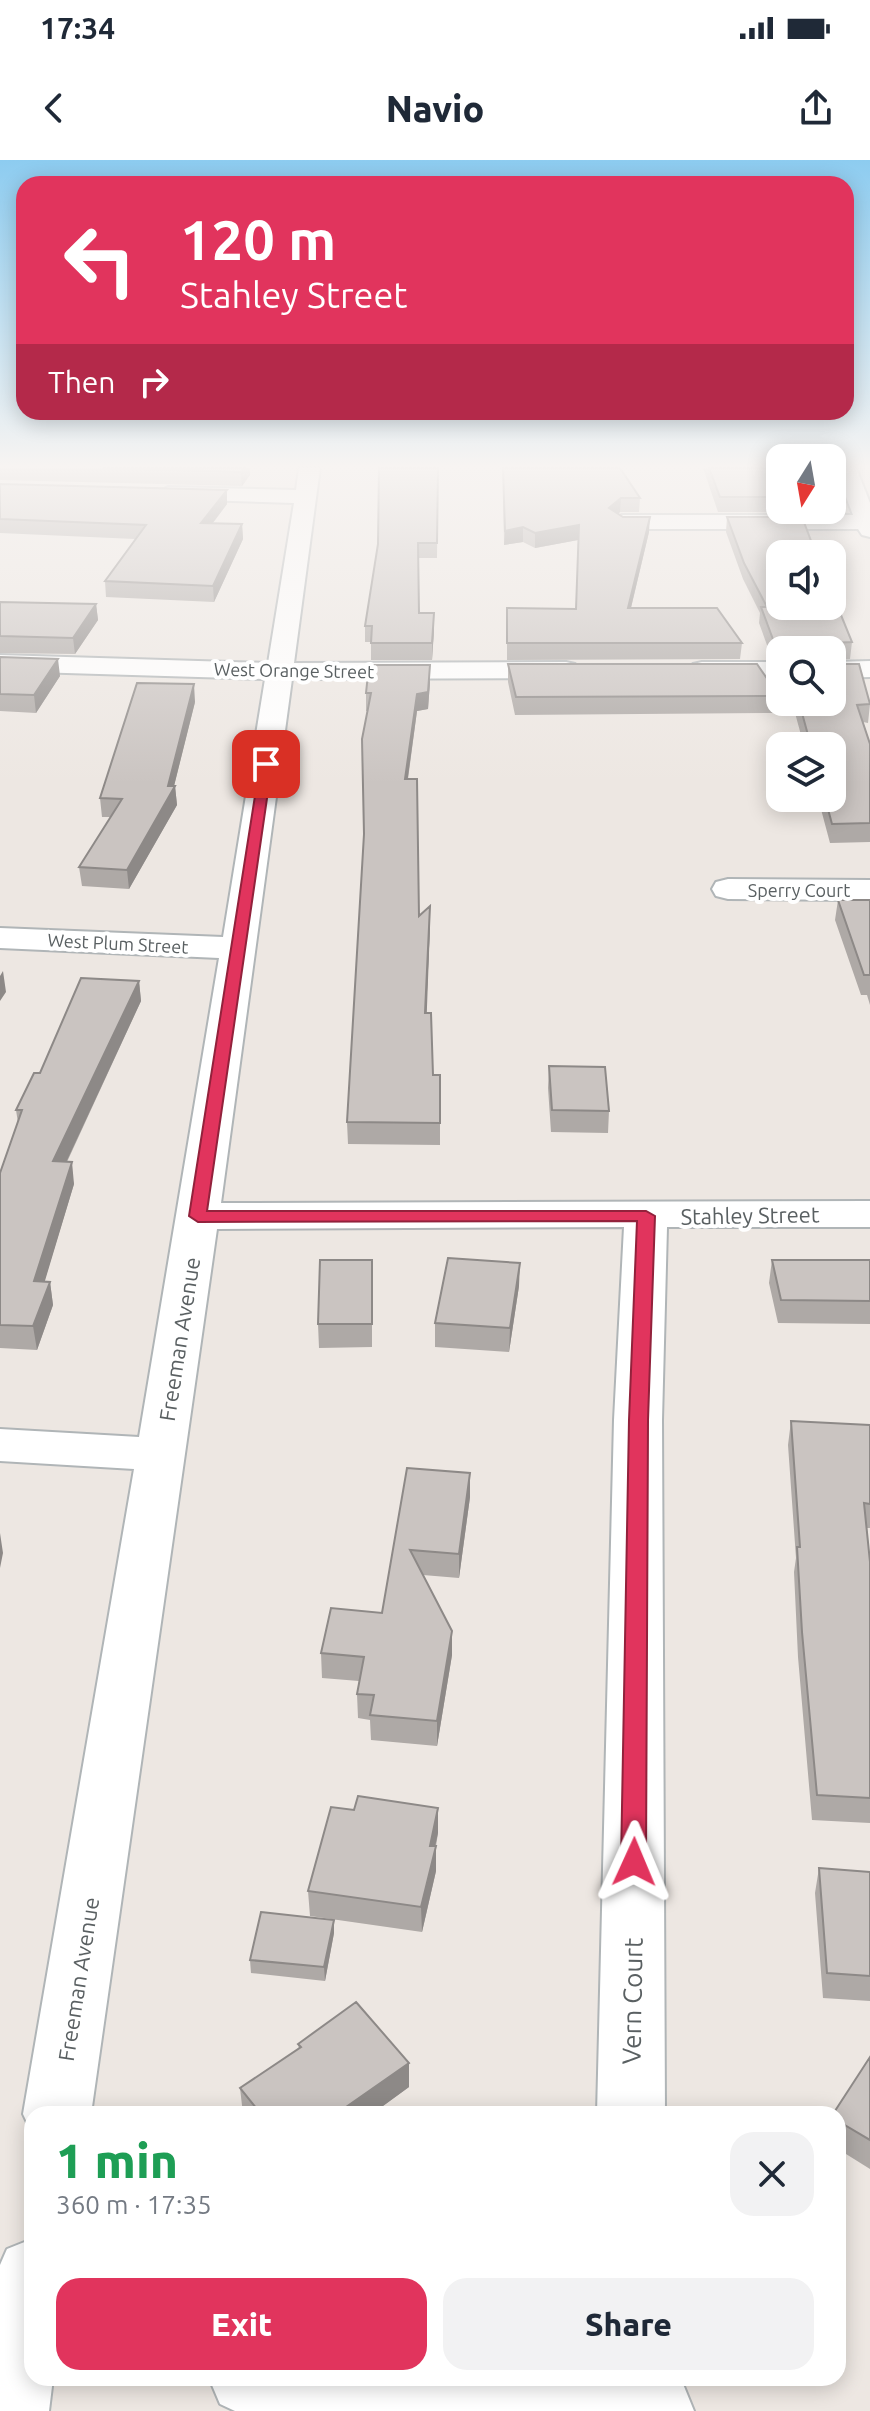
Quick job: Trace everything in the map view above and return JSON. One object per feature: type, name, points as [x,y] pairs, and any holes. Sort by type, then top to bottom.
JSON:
[{"type":"street","name":"Freeman Avenue","points":[[58,2106],[295,573]]},
{"type":"street","name":"West Orange Street","points":[[0,663],[281,671],[593,670]]},
{"type":"street","points":[[846,670],[870,669]]},
{"type":"street","points":[[671,670],[766,670]]},
{"type":"street","name":"Sperry Court","points":[[728,889],[870,890]]},
{"type":"street","name":"West Plum Street","points":[[0,938],[236,948]]},
{"type":"street","name":"Stahley Street","points":[[198,1216],[870,1214]]},
{"type":"street","name":"Vern Court","points":[[631,2106],[638,1420],[646,1216]]},
{"type":"street","points":[[0,1445],[161,1454]]},
{"type":"street","points":[[20,2377],[24,2343]]},
{"type":"street","points":[[395,2386],[637,2399]]},
{"type":"building","points":[[111,573],[219,573],[213,586],[105,581]]},
{"type":"building","points":[[373,573],[418,573],[419,613],[434,613],[432,643],[371,643],[372,626],[365,626]]},
{"type":"building","points":[[577,573],[636,573],[628,608],[717,608],[742,643],[507,643],[507,608],[576,609]]},
{"type":"building","points":[[749,573],[766,573],[766,605]]},
{"type":"building","points":[[0,602],[96,604],[73,638],[0,636]]},
{"type":"building","points":[[761,607],[766,607],[766,620],[843,620],[852,642],[846,642],[846,636],[772,636]]},
{"type":"building","points":[[0,657],[58,659],[34,695],[0,694]]},
{"type":"building","points":[[508,664],[757,664],[766,677],[766,696],[516,697]]},
{"type":"building","points":[[846,664],[859,664],[870,704],[857,705],[870,744],[870,823],[832,824],[829,812],[846,812],[846,732],[807,732],[803,716],[846,716]]},
{"type":"building","points":[[369,665],[430,665],[428,692],[417,694],[405,779],[417,779],[419,916],[430,906],[425,1013],[431,1013],[433,1075],[440,1075],[440,1123],[347,1122],[364,834],[362,739],[371,693],[366,693]]},
{"type":"building","points":[[137,683],[194,684],[168,786],[175,786],[127,870],[79,867],[122,799],[100,798]]},
{"type":"building","points":[[838,900],[870,900],[870,975],[864,975]]},
{"type":"building","points":[[81,978],[139,981],[53,1161],[72,1162],[34,1281],[50,1282],[33,1326],[0,1325],[0,1173],[22,1110],[16,1110],[34,1073],[40,1073]]},
{"type":"building","points":[[549,1066],[605,1067],[609,1111],[552,1110]]},
{"type":"building","points":[[448,1258],[520,1263],[510,1328],[435,1323]]},
{"type":"building","points":[[320,1260],[372,1260],[372,1324],[318,1324]]},
{"type":"building","points":[[772,1260],[870,1260],[870,1301],[781,1300]]},
{"type":"building","points":[[791,1421],[870,1425],[870,1504],[864,1503],[870,1562],[870,1798],[817,1795],[802,1632],[797,1547],[800,1547]]},
{"type":"building","points":[[407,1468],[470,1473],[459,1554],[410,1550],[452,1631],[437,1721],[370,1715],[374,1695],[357,1694],[364,1657],[321,1653],[331,1608],[382,1613]]},
{"type":"building","points":[[358,1796],[438,1808],[430,1846],[436,1846],[421,1907],[308,1891],[331,1807],[354,1810]]},
{"type":"building","points":[[819,1868],[870,1872],[870,1976],[827,1973]]},
{"type":"building","points":[[261,1912],[334,1920],[324,1967],[250,1960]]},
{"type":"building","points":[[356,2002],[409,2063],[347,2106],[255,2106],[240,2088],[301,2047],[298,2044]]},
{"type":"building","points":[[870,2057],[870,2140],[846,2126],[846,2106],[838,2106]]},
{"type":"route","points":[[266,764],[198,1216],[646,1216],[638,1420],[634,1862]]}]
